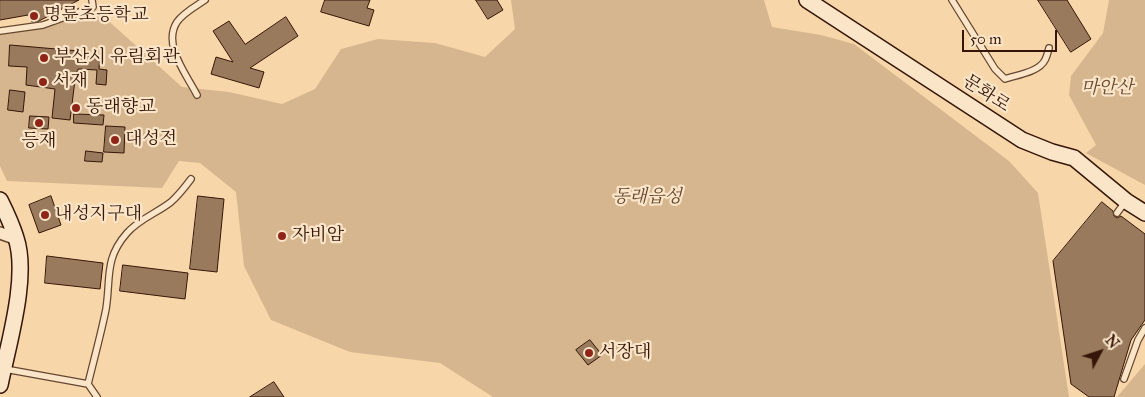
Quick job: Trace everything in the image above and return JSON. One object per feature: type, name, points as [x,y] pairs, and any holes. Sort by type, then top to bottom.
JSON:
[{"type":"street","name":"문화로","points":[[807,0],[1022,140],[1052,152],[1074,158],[1121,207],[1145,213]]},
{"type":"street","points":[[0,385],[8,332],[20,284],[20,255],[17,239],[1,203]]},
{"type":"street","points":[[0,233],[17,239]]},
{"type":"lane","points":[[0,31],[43,25],[93,6],[92,0]]},
{"type":"lane","points":[[197,95],[178,59],[172,44],[172,36],[177,22],[205,0]]},
{"type":"lane","points":[[952,0],[995,69],[1005,79],[1020,75],[1039,66],[1045,61],[1049,48]]},
{"type":"lane","points":[[88,384],[106,308],[111,260],[115,249],[127,233],[179,195],[191,179]]},
{"type":"lane","points":[[1124,379],[1138,340],[1145,328]]},
{"type":"lane","points":[[3,369],[88,384],[97,397]]},
{"type":"green space","name":"동래읍성","points":[[511,0],[764,0],[772,27],[821,35],[854,44],[1009,161],[1038,193],[1069,397],[493,397],[440,363],[350,352],[271,320],[244,266],[236,192],[200,163],[179,161],[162,188],[7,181],[0,166],[0,31],[43,25],[93,7],[182,87],[229,92],[282,104],[315,89],[341,49],[378,39],[435,43],[485,57],[515,29]]},
{"type":"green space","name":"마안산","points":[[1109,0],[1145,0],[1145,185],[1086,153],[1096,145],[1069,95],[1071,76],[1103,33]]},
{"type":"green space","points":[[1145,364],[1145,397],[1117,397]]},
{"type":"building","name":"명륜초등학교","points":[[0,0],[79,0],[39,21],[32,22],[28,15],[0,20]]},
{"type":"building","points":[[325,0],[370,0],[367,8],[374,10],[369,26],[321,12]]},
{"type":"building","points":[[476,0],[497,0],[503,10],[488,19]]},
{"type":"building","points":[[1038,0],[1067,0],[1091,39],[1071,52]]},
{"type":"building","points":[[286,17],[298,36],[250,68],[264,72],[259,88],[211,74],[216,57],[233,62],[213,31],[229,21],[245,44]]},
{"type":"building","points":[[10,45],[79,51],[79,53],[100,55],[99,69],[107,70],[106,85],[96,84],[97,70],[78,69],[78,72],[76,72],[70,120],[52,118],[55,89],[26,85],[27,67],[9,66]]},
{"type":"building","points":[[10,90],[25,92],[23,112],[8,110]]},
{"type":"building","points":[[74,114],[104,115],[103,125],[74,123]]},
{"type":"building","name":"등재","points":[[30,116],[49,117],[48,129],[29,128]]},
{"type":"building","name":"대성전","points":[[106,126],[125,127],[124,153],[104,152]]},
{"type":"building","points":[[86,151],[103,153],[102,162],[85,161]]},
{"type":"building","name":"내성지구대","points":[[51,196],[61,225],[39,233],[29,205]]},
{"type":"building","points":[[198,196],[224,199],[217,272],[190,269]]},
{"type":"building","points":[[1102,202],[1113,211],[1114,216],[1117,218],[1121,216],[1145,234],[1145,320],[1131,340],[1114,397],[1089,397],[1071,384],[1053,261]]},
{"type":"building","points":[[47,256],[103,263],[100,289],[45,283]]},
{"type":"building","points":[[123,265],[188,273],[185,299],[120,291]]},
{"type":"building","name":"서장대","points":[[590,340],[602,355],[588,365],[576,350]]},
{"type":"building","points":[[274,382],[284,397],[250,397]]},
{"type":"place","name":"명륜초등학교","points":[[34,16]]},
{"type":"place","name":"부산시 유림회관","points":[[44,58]]},
{"type":"place","name":"서재","points":[[43,82]]},
{"type":"place","name":"동래향교","points":[[76,108]]},
{"type":"place","name":"등재","points":[[39,123]]},
{"type":"place","name":"대성전","points":[[115,140]]},
{"type":"place","name":"내성지구대","points":[[45,215]]},
{"type":"place","name":"자비암","points":[[282,236]]},
{"type":"place","name":"서장대","points":[[589,353]]}]
